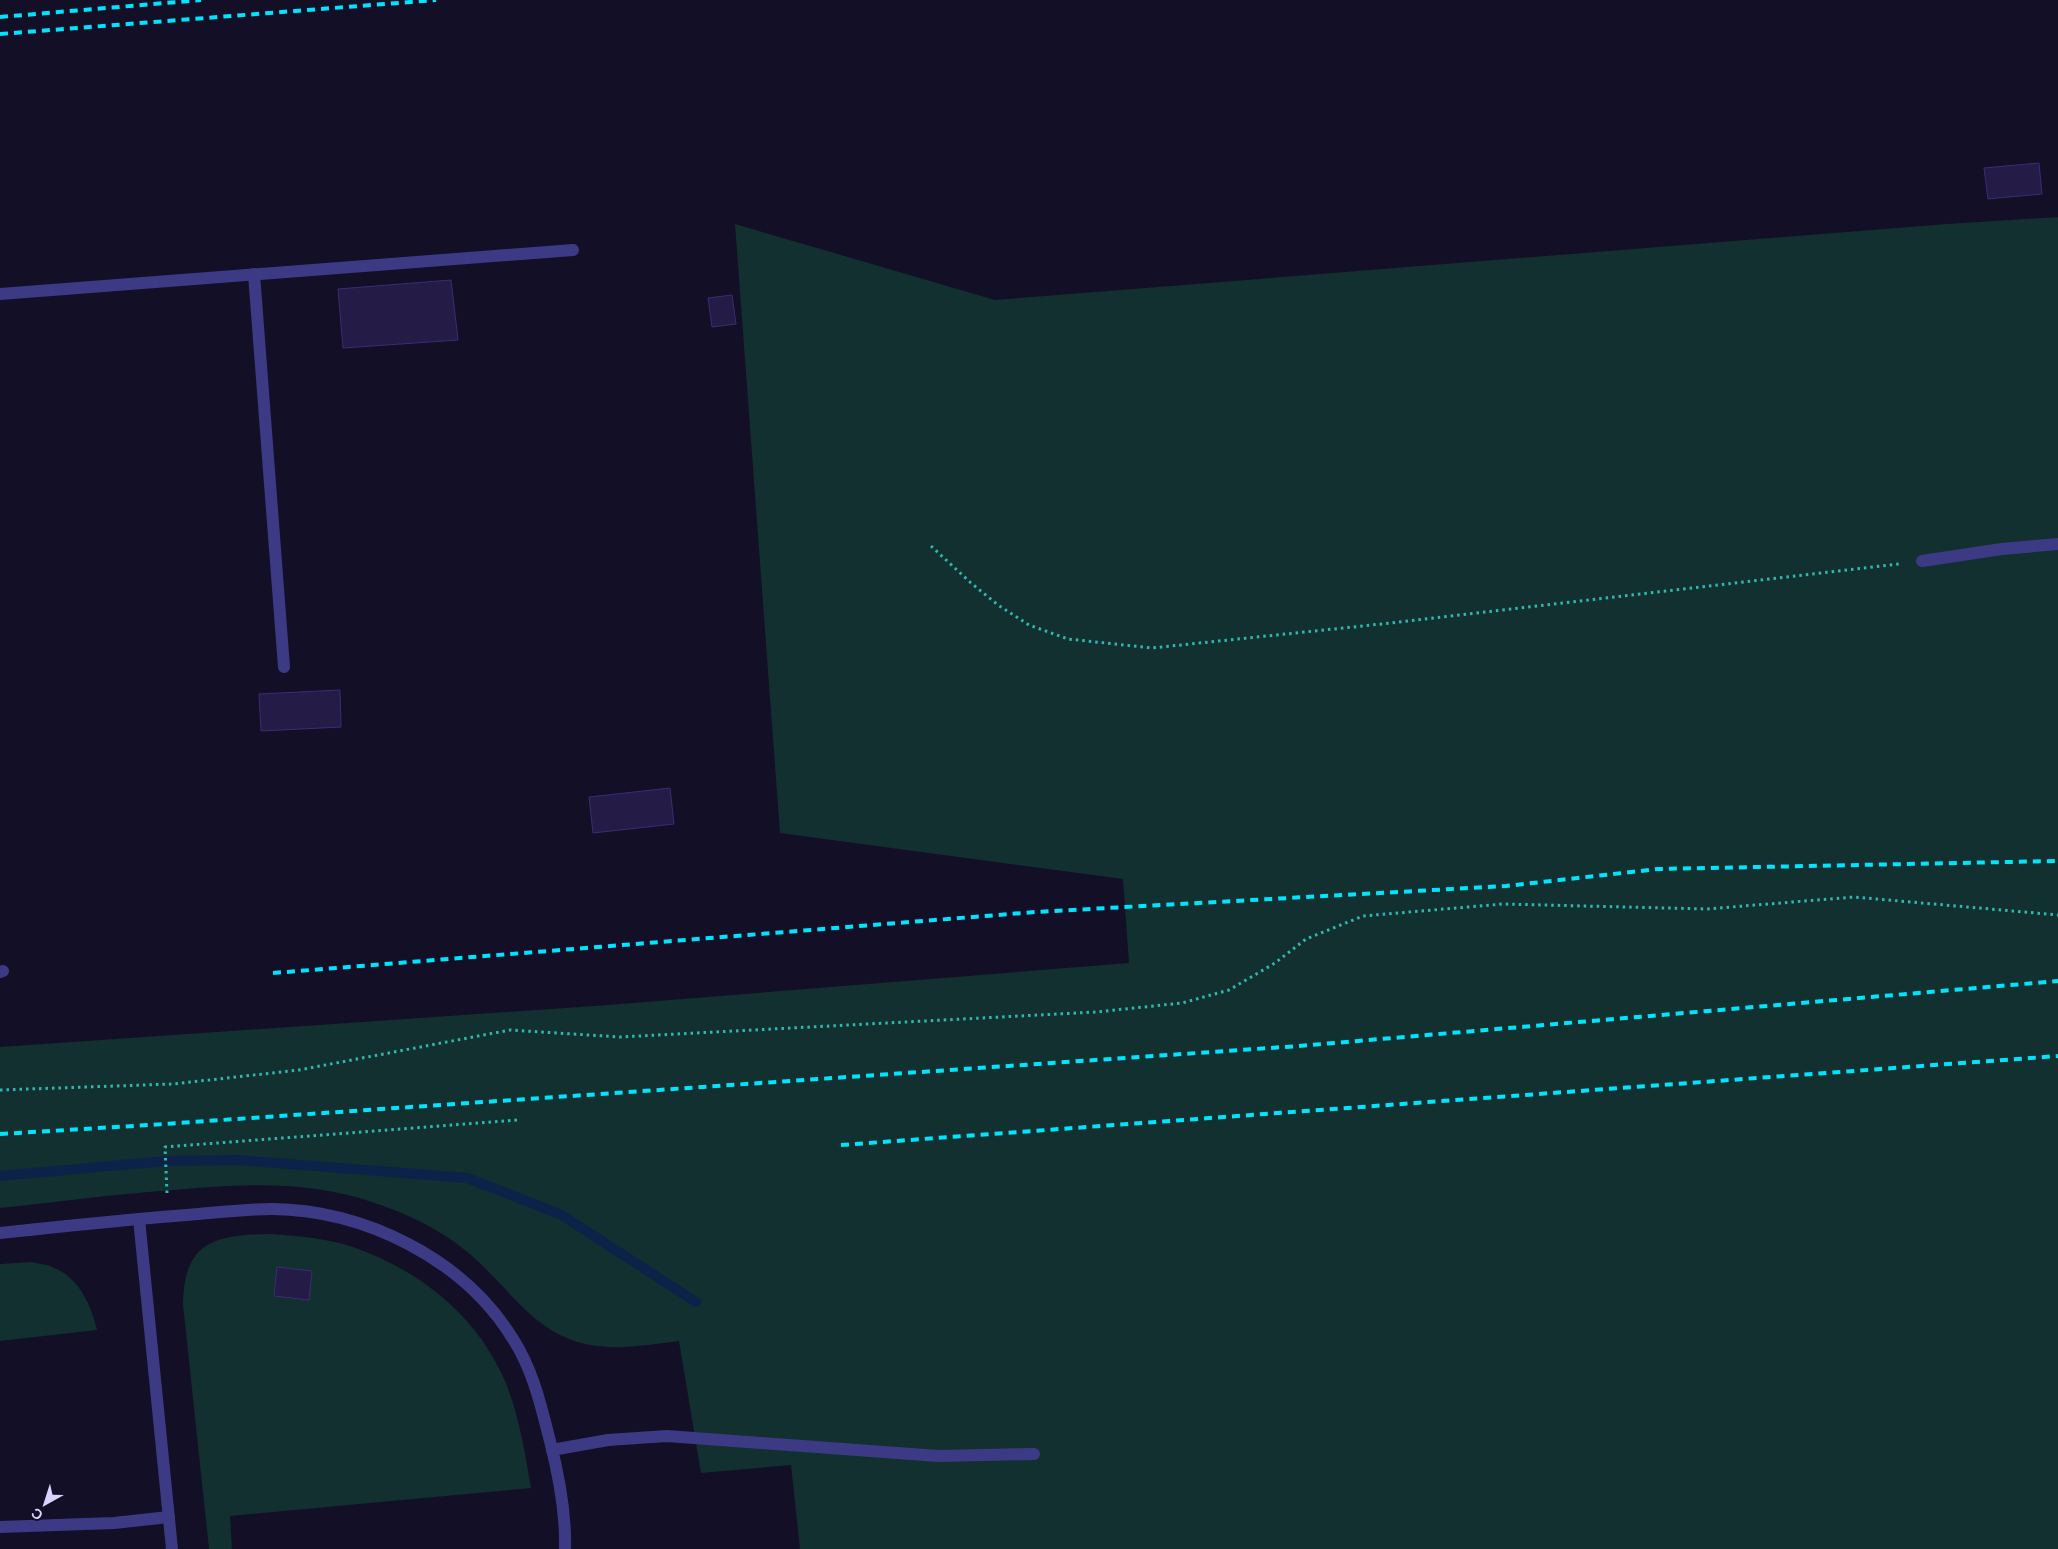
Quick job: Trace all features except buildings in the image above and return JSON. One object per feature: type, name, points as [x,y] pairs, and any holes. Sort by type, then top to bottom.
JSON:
[{"type":"lane","points":[[0,294],[573,250]]},
{"type":"lane","points":[[254,274],[284,667]]},
{"type":"lane","points":[[1922,561],[2002,549],[2058,544]]},
{"type":"lane","points":[[0,1233],[169,1216],[272,1209],[318,1214],[368,1226],[411,1246],[452,1270],[490,1307],[513,1338],[528,1366],[540,1402],[560,1485],[566,1531],[565,1549]]},
{"type":"lane","points":[[139,1219],[172,1549]]},
{"type":"lane","points":[[552,1450],[608,1440],[667,1436],[938,1456],[1034,1454]]},
{"type":"lane","points":[[0,1527],[114,1523],[169,1518]]},
{"type":"path","points":[[931,546],[978,589],[998,605],[1029,625],[1068,639],[1152,648],[1391,623],[1922,561]]},
{"type":"path","points":[[0,1090],[173,1084],[299,1070],[510,1030],[620,1037],[1096,1012],[1182,1003],[1229,990],[1274,963],[1306,939],[1363,916],[1503,904],[1707,909],[1854,897],[2058,915]]},
{"type":"path","points":[[169,1216],[165,1148],[518,1120]]},
{"type":"green space","points":[[2058,217],[2058,1549],[800,1549],[791,1465],[701,1473],[679,1341],[641,1346],[603,1347],[578,1342],[561,1335],[546,1327],[533,1316],[460,1246],[425,1224],[400,1212],[375,1203],[325,1190],[250,1185],[151,1192],[0,1208],[0,1047],[608,1005],[1129,963],[1123,879],[780,833],[735,224],[995,300],[1947,224]]},
{"type":"green space","points":[[271,1234],[330,1241],[350,1246],[375,1256],[399,1267],[421,1281],[461,1315],[493,1357],[505,1381],[518,1420],[531,1488],[230,1516],[232,1549],[209,1549],[183,1304],[185,1283],[189,1266],[197,1254],[207,1245],[234,1236]]},
{"type":"green space","points":[[32,1262],[47,1265],[61,1272],[77,1285],[91,1311],[97,1330],[0,1341],[0,1264]]},
{"type":"waterway","points":[[0,1176],[166,1161],[239,1160],[467,1178],[560,1214],[696,1302]]},
{"type":"railway","points":[[0,17],[201,0]]},
{"type":"railway","points":[[0,34],[436,0]]},
{"type":"railway","points":[[273,973],[1035,912],[1506,886],[1658,869],[2058,861]]},
{"type":"railway","points":[[0,1134],[1299,1046],[2058,981]]},
{"type":"railway","points":[[841,1145],[2058,1056]]}]
